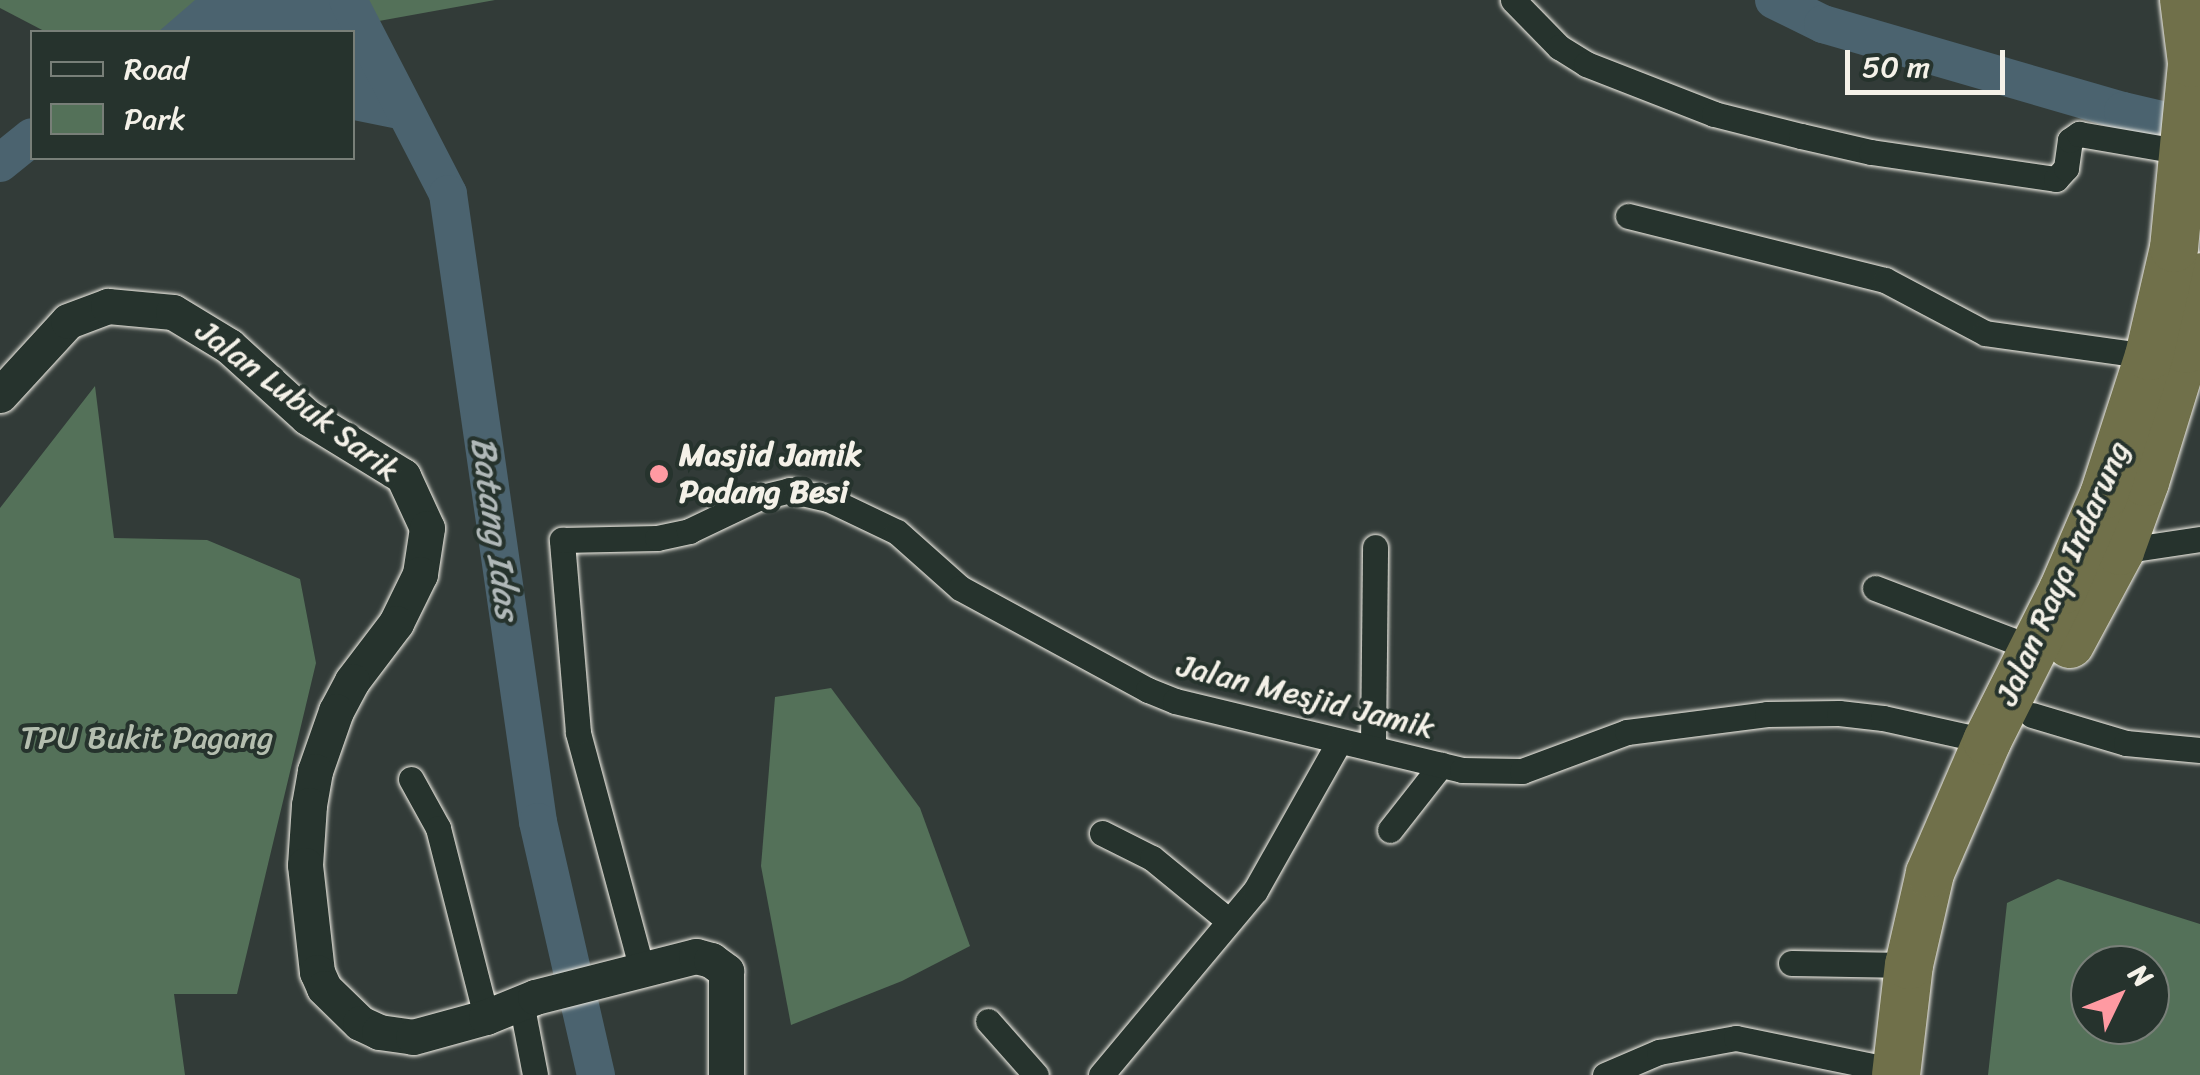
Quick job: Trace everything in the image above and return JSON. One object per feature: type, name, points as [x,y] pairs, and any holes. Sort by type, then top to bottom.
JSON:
[{"type":"highway","name":"Jalan Raya Indarung","points":[[1903,1074],[1934,972],[1962,856],[2120,551],[2149,415],[2149,356],[2174,248],[2192,62],[2184,0]]},
{"type":"highway","name":"Jalan Raya Indarung","points":[[1903,1074],[1909,966],[1930,873],[2104,495],[2186,349],[2200,277]]},
{"type":"street","points":[[1513,0],[1560,46],[1586,64],[1714,114],[1871,152],[2056,179],[2066,168],[2070,140],[2080,134],[2183,148]]},
{"type":"street","points":[[1628,216],[1885,280],[1985,333],[2149,356]]},
{"type":"street","name":"Jalan Lubuk Sarik","points":[[0,395],[68,321],[108,306],[173,312],[229,346],[306,416],[403,476],[426,528],[420,574],[396,623],[352,682],[336,712],[314,771],[308,805],[305,865],[317,972],[324,988],[345,1012],[379,1032],[413,1037],[486,1017],[528,1000],[696,956],[711,960],[726,972],[726,1075]]},
{"type":"street","name":"Jalan Mesjid Jamik","points":[[637,972],[578,732],[562,540],[658,538],[689,532],[758,498],[789,490],[828,499],[897,532],[938,571],[982,602],[1148,690],[1175,701],[1339,742],[1373,745],[1462,770],[1522,771],[1627,732],[1768,714],[1854,715],[1987,742]]},
{"type":"street","points":[[2120,551],[2200,540]]},
{"type":"street","points":[[1373,745],[1376,547]]},
{"type":"street","points":[[1876,588],[2034,649]]},
{"type":"street","points":[[2032,715],[2126,743],[2200,750]]},
{"type":"street","points":[[1101,1075],[1255,891],[1339,742]]},
{"type":"street","points":[[1390,830],[1441,764]]},
{"type":"street","points":[[411,779],[438,828],[486,1017]]},
{"type":"street","points":[[1102,833],[1142,852],[1229,921]]},
{"type":"street","points":[[1791,964],[1909,966]]},
{"type":"street","points":[[528,1000],[536,1075]]},
{"type":"street","points":[[988,1021],[1036,1075]]},
{"type":"street","points":[[1605,1075],[1660,1052],[1736,1038],[1903,1074]]},
{"type":"green space","points":[[0,0],[495,0],[329,30],[42,30],[0,8]]},
{"type":"green space","name":"TPU Bukit Pagang","points":[[95,386],[114,538],[207,540],[300,579],[316,663],[237,994],[174,994],[185,1075],[0,1075],[0,508]]},
{"type":"green space","points":[[831,688],[920,808],[970,946],[902,981],[791,1025],[761,866],[775,697]]},
{"type":"green space","points":[[2058,879],[2200,924],[2200,1075],[1988,1075],[2007,903]]},
{"type":"water","points":[[195,0],[347,0],[417,133],[355,120],[355,30],[160,30]]},
{"type":"waterway","name":"Batang Idas","points":[[348,0],[448,194],[538,822],[596,1075]]},
{"type":"waterway","points":[[1774,0],[1823,24],[2123,111],[2200,129]]},
{"type":"waterway","name":"Batang Idas","points":[[0,163],[30,139]]},
{"type":"place","name":"Masjid Jamik Padang Besi","points":[[659,474]]}]
